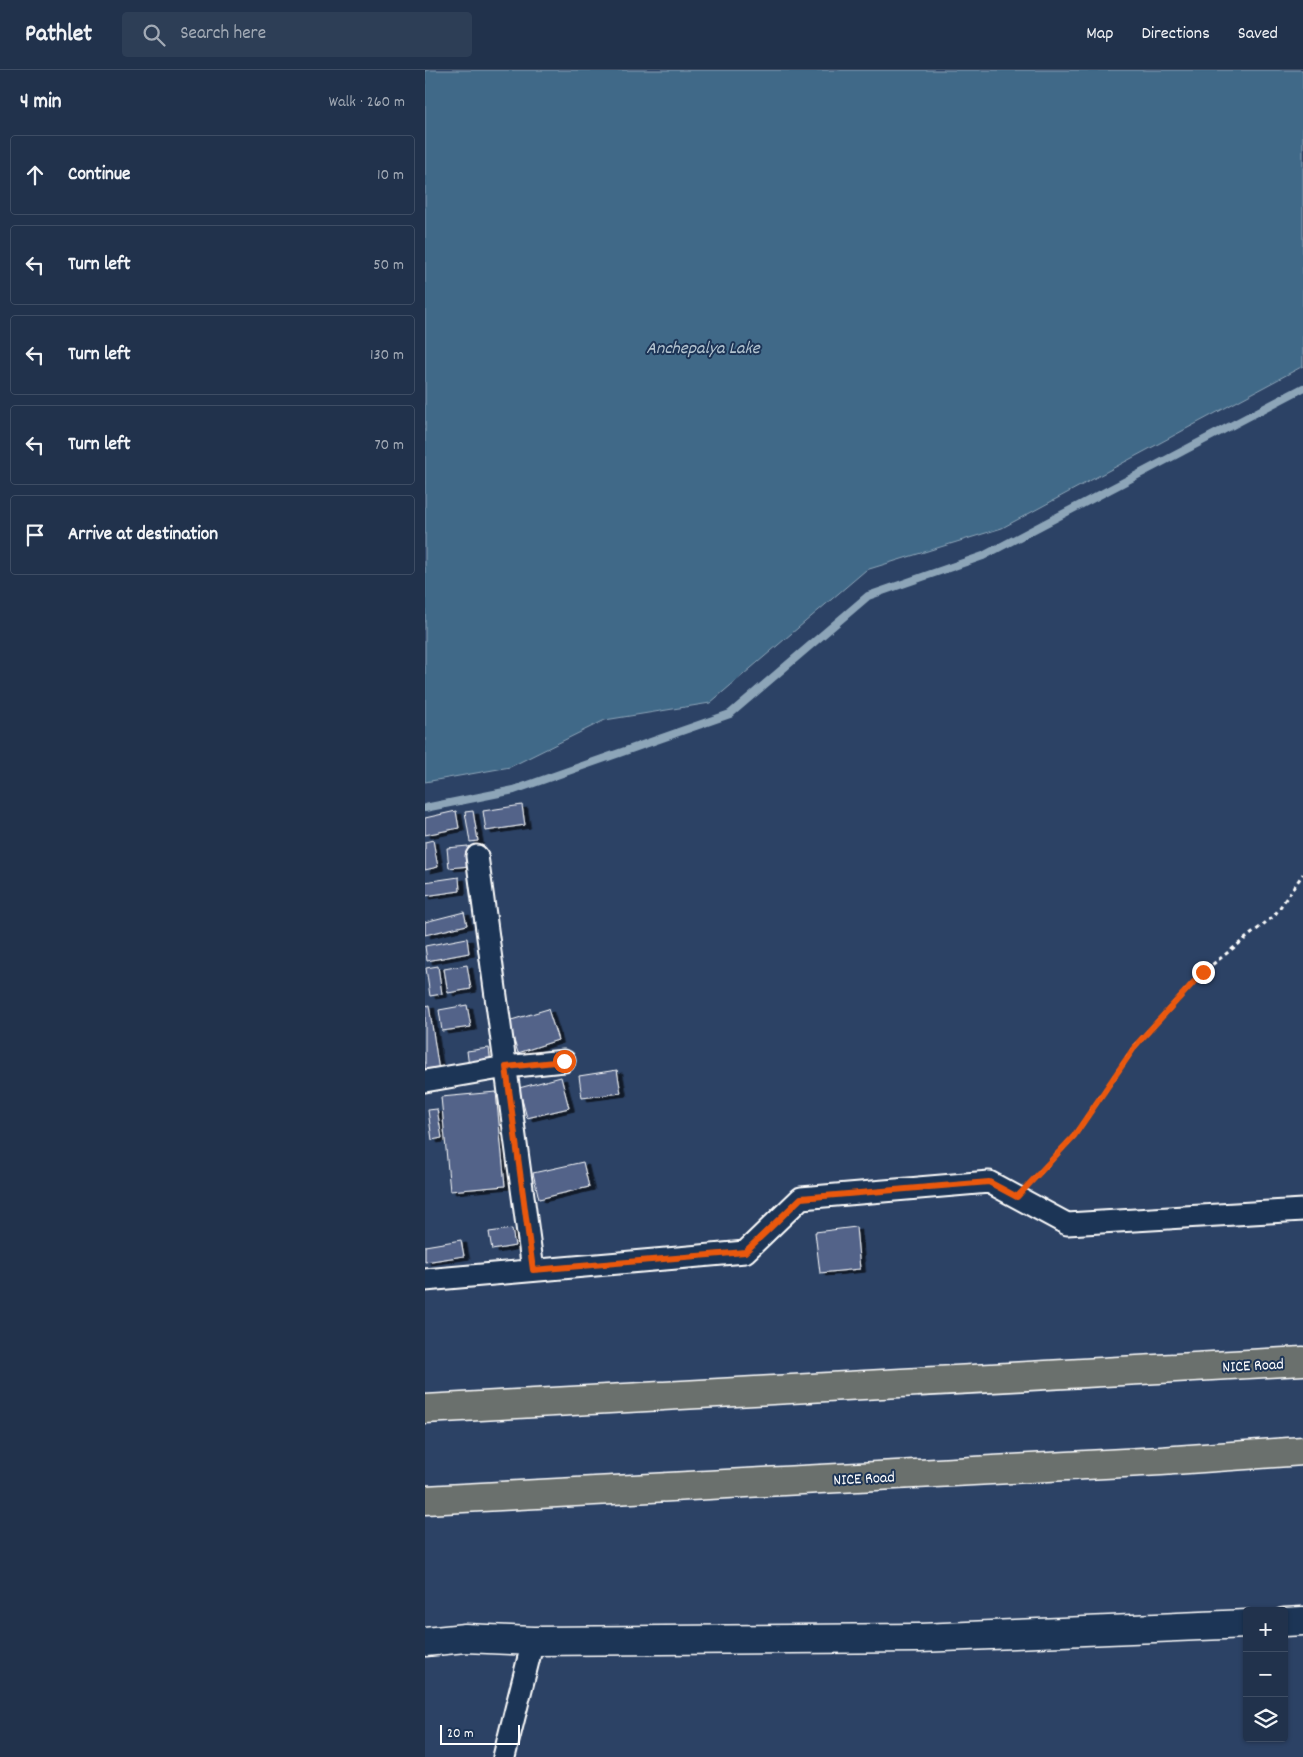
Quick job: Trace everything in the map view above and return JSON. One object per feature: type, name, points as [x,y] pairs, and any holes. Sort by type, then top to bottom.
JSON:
[{"type":"highway","name":"NICE Road","points":[[425,1409],[1303,1361]]},
{"type":"highway","name":"NICE Road","points":[[425,1500],[1151,1462],[1303,1451]]},
{"type":"street","points":[[477,856],[533,1270]]},
{"type":"street","points":[[425,1080],[506,1067],[564,1061]]},
{"type":"street","points":[[425,1280],[745,1252],[801,1198],[989,1182],[1067,1224],[1303,1210]]},
{"type":"street","points":[[1288,1622],[1303,1621]]},
{"type":"street","points":[[425,1642],[465,1638],[533,1641],[920,1638],[1243,1624]]},
{"type":"street","points":[[504,1757],[533,1641]]},
{"type":"path","points":[[1017,1197],[1074,1136],[1136,1045],[1203,972],[1274,916],[1303,874]]},
{"type":"water","name":"Anchepalya Lake","points":[[425,70],[1303,70],[1303,366],[1002,528],[866,570],[710,703],[605,720],[510,767],[425,782]]},
{"type":"building","points":[[522,805],[525,825],[486,831],[483,811]]},
{"type":"building","points":[[456,811],[459,828],[425,835],[425,818]]},
{"type":"building","points":[[473,811],[478,841],[470,842],[465,812]]},
{"type":"building","points":[[433,840],[438,867],[425,870],[425,842]]},
{"type":"building","points":[[468,846],[470,866],[449,868],[447,848]]},
{"type":"building","points":[[459,877],[460,891],[425,896],[425,882]]},
{"type":"building","points":[[464,912],[467,925],[425,935],[425,922]]},
{"type":"building","points":[[467,938],[469,953],[427,961],[425,946]]},
{"type":"building","points":[[467,965],[471,989],[448,993],[444,969]]},
{"type":"building","points":[[438,966],[442,994],[430,996],[426,968]]},
{"type":"building","points":[[429,1005],[439,1071],[425,1073],[425,1006]]},
{"type":"building","points":[[467,1005],[471,1027],[442,1031],[439,1010]]},
{"type":"building","points":[[548,1009],[558,1040],[518,1053],[508,1021]]},
{"type":"building","points":[[489,1048],[491,1064],[469,1067],[467,1051]]},
{"type":"building","points":[[617,1070],[621,1093],[582,1098],[579,1076]]},
{"type":"building","points":[[561,1077],[569,1108],[527,1118],[519,1088]]},
{"type":"building","points":[[496,1092],[505,1186],[450,1191],[441,1097]]},
{"type":"building","points":[[437,1109],[442,1138],[432,1140],[428,1110]]},
{"type":"building","points":[[583,1162],[589,1187],[539,1199],[533,1173]]},
{"type":"building","points":[[856,1227],[860,1269],[820,1273],[815,1232]]},
{"type":"building","points":[[512,1229],[515,1246],[492,1250],[489,1232]]},
{"type":"building","points":[[461,1240],[464,1256],[425,1262],[425,1246]]},
{"type":"waterway","points":[[425,808],[514,790],[730,714],[868,596],[983,556],[1303,388]]},
{"type":"route","points":[[564,1061],[506,1067],[533,1270],[745,1252],[801,1198],[989,1182],[1017,1197],[1074,1136],[1136,1045],[1203,972]]}]
